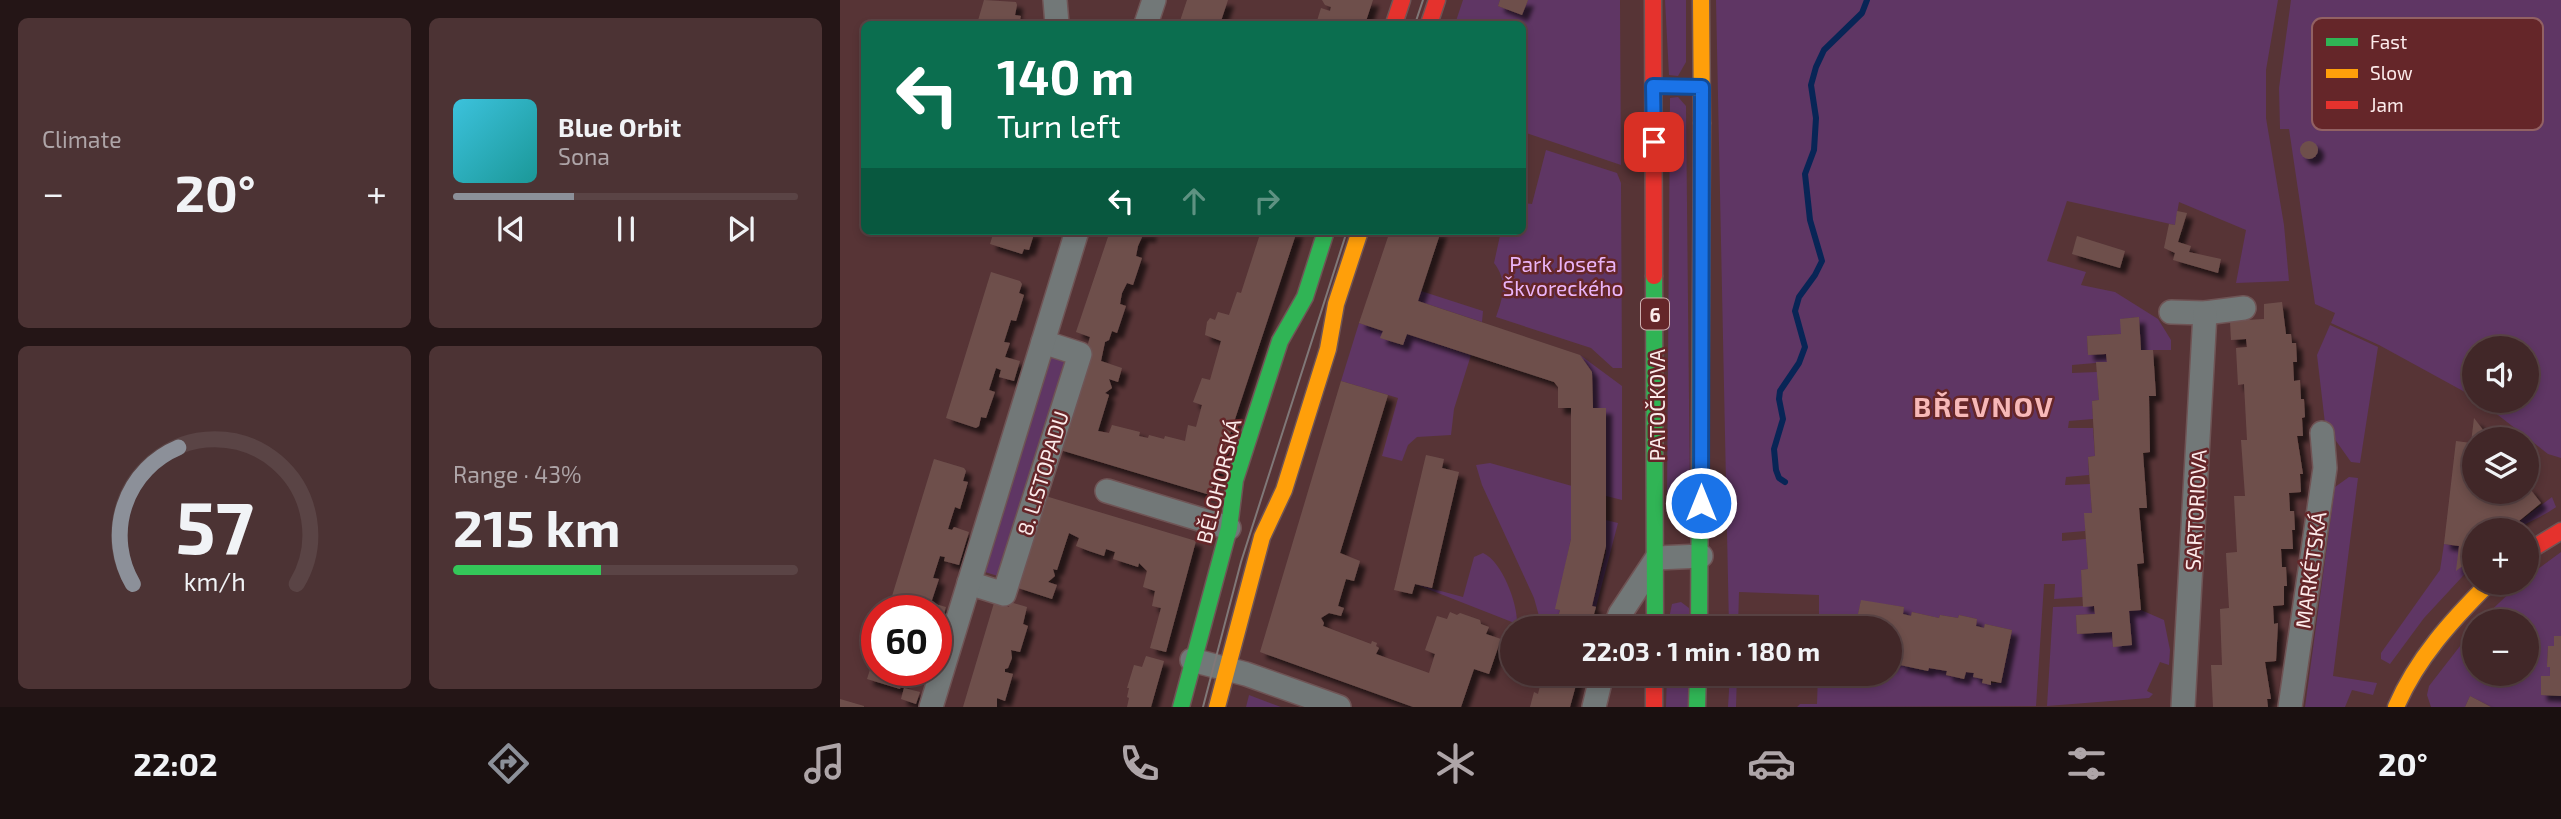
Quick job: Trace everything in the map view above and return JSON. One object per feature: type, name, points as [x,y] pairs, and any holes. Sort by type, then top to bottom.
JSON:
[{"type":"main road","points":[[1395,21],[1402,0]]},
{"type":"main road","points":[[1430,21],[1437,0]]},
{"type":"main road","name":"PATOČKOVA","points":[[1653,0],[1659,86],[1655,616]]},
{"type":"main road","name":"6","points":[[1699,616],[1696,87],[1700,0]]},
{"type":"main road","name":"BĚLOHORSKÁ","points":[[1181,707],[1229,528],[1236,480],[1280,341],[1305,297],[1325,235]]},
{"type":"main road","points":[[1217,707],[1262,537],[1284,490],[1328,349],[1336,304],[1359,235]]},
{"type":"main road","points":[[2539,545],[2561,531]]},
{"type":"main road","points":[[2400,705],[2437,639],[2476,595]]},
{"type":"main road","points":[[1654,686],[1654,707]]},
{"type":"main road","points":[[1697,707],[1698,686]]},
{"type":"street","points":[[1055,0],[1057,21]]},
{"type":"street","points":[[1147,21],[1154,0]]},
{"type":"street","name":"8. LISTOPADU","points":[[930,707],[1076,235]]},
{"type":"street","points":[[2171,313],[2205,313],[2244,308]]},
{"type":"street","name":"SARTORIOVA","points":[[2183,707],[2205,313]]},
{"type":"street","name":"8. LISTOPADU","points":[[969,583],[1004,594],[1080,354],[1043,342]]},
{"type":"street","name":"MARKÉTSKÁ","points":[[2290,707],[2325,468],[2322,432]]},
{"type":"street","points":[[1107,491],[1229,528]]},
{"type":"street","points":[[1619,616],[1657,558],[1701,556]]},
{"type":"street","points":[[1192,660],[1339,707]]},
{"type":"street","points":[[1594,707],[1599,686]]},
{"type":"green space","points":[[1463,0],[1500,0],[1498,6],[1522,15],[1528,0],[1620,0],[1621,165],[1526,133],[1526,21],[1456,21]]},
{"type":"green space","points":[[1665,0],[1686,0],[1686,62],[1678,76],[1669,75]]},
{"type":"green space","points":[[1716,0],[2278,0],[2266,70],[2266,118],[2284,225],[2289,281],[2236,283],[2246,230],[2179,202],[2175,225],[2067,201],[2047,261],[2086,272],[2081,285],[2115,292],[2158,319],[2171,340],[2171,350],[2141,350],[2139,317],[2121,319],[2121,334],[2087,336],[2088,355],[2106,354],[2107,362],[2072,365],[2072,373],[2097,372],[2099,400],[2092,401],[2093,419],[2069,421],[2068,428],[2093,428],[2095,456],[2088,457],[2089,475],[2066,477],[2065,485],[2090,484],[2092,513],[2085,513],[2085,531],[2062,533],[2062,541],[2086,539],[2088,569],[2081,570],[2083,597],[2054,599],[2055,584],[2044,584],[2036,706],[1797,707],[1800,704],[1817,704],[1818,686],[1902,686],[1902,665],[1927,671],[1929,668],[1947,671],[1946,675],[1964,679],[1966,672],[1974,673],[1974,677],[1983,679],[1982,683],[2001,683],[2012,630],[1985,624],[1984,628],[1976,626],[1977,619],[1959,615],[1958,618],[1940,615],[1939,618],[1912,612],[1911,616],[1903,614],[1904,607],[1861,601],[1858,616],[1819,616],[1819,595],[1739,592],[1738,616],[1729,616]]},
{"type":"green space","points":[[2291,0],[2561,0],[2561,458],[2548,454],[2539,447],[2539,427],[2513,427],[2495,413],[2539,413],[2539,336],[2462,336],[2462,390],[2379,345],[2331,323],[2335,313],[2315,304],[2289,129],[2280,129],[2279,88]]},
{"type":"green space","points":[[1678,97],[1686,106],[1690,500],[1667,500],[1670,98]]},
{"type":"green space","name":"Park Josefa Škvoreckého","points":[[1546,150],[1617,173],[1621,183],[1622,368],[1613,368],[1591,348],[1496,317],[1503,289],[1501,276],[1494,263],[1500,235],[1526,235],[1526,203],[1532,204]]},
{"type":"green space","points":[[1421,291],[1483,311],[1482,322],[1418,301]]},
{"type":"green space","points":[[1359,323],[1383,331],[1381,338],[1402,345],[1407,334],[1471,355],[1454,409],[1451,435],[1417,437],[1408,445],[1402,461],[1382,456],[1398,398],[1341,381]]},
{"type":"green space","points":[[2330,325],[2378,347],[2360,463],[2351,462],[2329,431],[2326,432],[2317,355]]},
{"type":"green space","points":[[1580,355],[1622,386],[1622,500],[1606,496],[1606,408],[1593,408],[1592,372]]},
{"type":"green space","points":[[1051,356],[1066,361],[1001,577],[985,572]]},
{"type":"green space","points":[[1490,463],[1572,486],[1571,539],[1556,609],[1560,610],[1558,616],[1539,616],[1534,598],[1482,485],[1476,465]]},
{"type":"green space","points":[[2349,477],[2358,478],[2333,676],[2377,683],[2373,695],[2352,690],[2345,707],[2305,707],[2335,487]]},
{"type":"green space","points":[[2552,497],[2556,507],[2538,518],[2524,518]]},
{"type":"green space","points":[[1606,520],[1618,523],[1596,607],[1592,606],[1606,553]]},
{"type":"green space","points":[[2444,544],[2459,546],[2457,570],[2462,566],[2462,577],[2424,618],[2390,664],[2381,659],[2381,653],[2440,570]]},
{"type":"green space","points":[[2561,552],[2561,636],[2554,636],[2554,646],[2548,647],[2547,666],[2550,667],[2550,676],[2541,676],[2541,695],[2561,696],[2561,707],[2491,707],[2470,696],[2465,707],[2431,707],[2427,695],[2429,686],[2462,643],[2462,686],[2539,686],[2539,609],[2493,609],[2507,595],[2539,595],[2539,568]]},
{"type":"green space","points":[[1483,553],[1496,565],[1507,584],[1517,616],[1500,617],[1415,584],[1463,597],[1474,557]]},
{"type":"green space","points":[[1681,602],[1689,608],[1689,616],[1670,616],[1672,604]]},
{"type":"green space","points":[[2094,606],[2095,614],[2076,615],[2077,634],[2112,632],[2113,647],[2132,644],[2129,611],[2141,610],[2164,620],[2170,650],[2169,665],[2160,662],[2147,691],[2153,694],[2149,698],[2047,706],[2053,607]]},
{"type":"green space","points":[[1667,686],[1689,686],[1688,707],[1666,707]]},
{"type":"green space","points":[[1729,686],[1737,686],[1736,707],[1728,707]]},
{"type":"green space","points":[[1249,695],[1281,707],[1246,707]]},
{"type":"building","points":[[984,0],[1016,2],[1015,15],[1021,16],[1020,21],[978,21]]},
{"type":"building","points":[[1187,0],[1228,0],[1221,21],[1180,21]]},
{"type":"building","points":[[1322,0],[1373,0],[1366,21],[1317,21],[1321,8],[1330,11],[1331,7],[1325,5]]},
{"type":"building","points":[[1500,0],[1528,0],[1522,15],[1498,6]]},
{"type":"building","points":[[2309,141],[2315,144],[2318,150],[2315,156],[2309,159],[2303,156],[2300,150],[2303,144]]},
{"type":"building","points":[[2177,211],[2187,213],[2178,242],[2191,246],[2189,252],[2221,259],[2218,273],[2173,260],[2175,253],[2164,248],[2169,224],[2175,225]]},
{"type":"building","points":[[993,235],[1034,235],[1029,250],[1024,249],[1022,254],[990,244]]},
{"type":"building","points":[[1109,235],[1143,235],[1136,256],[1142,258],[1133,285],[1127,283],[1122,293],[1120,304],[1126,306],[1117,333],[1112,331],[1109,340],[1105,342],[1101,361],[1122,368],[1118,382],[1109,379],[1112,388],[1105,393],[1109,395],[1098,431],[1109,433],[1112,425],[1140,432],[1139,436],[1148,438],[1149,435],[1164,439],[1165,436],[1185,441],[1188,425],[1196,427],[1202,405],[1193,402],[1202,378],[1210,380],[1221,341],[1205,335],[1207,322],[1210,318],[1215,320],[1218,312],[1229,315],[1237,292],[1241,293],[1260,235],[1296,235],[1210,495],[1057,449],[1090,337],[1076,332]]},
{"type":"building","points":[[1389,235],[1440,235],[1418,301],[1580,355],[1592,372],[1593,408],[1606,408],[1606,546],[1592,606],[1596,607],[1593,616],[1558,616],[1560,610],[1555,609],[1571,539],[1571,408],[1558,408],[1558,387],[1554,382],[1407,334],[1403,345],[1380,338],[1383,331],[1359,323]]},
{"type":"building","points":[[2077,236],[2125,251],[2120,268],[2072,254]]},
{"type":"building","points":[[991,272],[1022,284],[1019,293],[1024,295],[1016,321],[1011,320],[1004,342],[1010,343],[1005,357],[1020,361],[1014,381],[999,377],[1001,370],[996,368],[989,390],[995,392],[986,418],[981,417],[976,428],[946,418]]},
{"type":"building","points":[[2282,302],[2286,334],[2291,334],[2292,343],[2296,343],[2294,381],[2300,380],[2305,417],[2302,418],[2303,436],[2297,436],[2303,474],[2300,474],[2301,492],[2289,493],[2290,511],[2294,511],[2293,549],[2281,549],[2282,567],[2286,567],[2284,605],[2273,606],[2274,624],[2278,623],[2276,661],[2265,662],[2271,699],[2267,699],[2268,707],[2213,707],[2211,665],[2222,665],[2220,609],[2229,608],[2226,553],[2237,552],[2234,496],[2245,496],[2241,440],[2247,440],[2244,384],[2238,385],[2236,348],[2247,347],[2246,339],[2231,340],[2230,321],[2264,319],[2264,304]]},
{"type":"building","points":[[2139,317],[2141,350],[2153,350],[2156,396],[2149,396],[2150,452],[2143,453],[2147,508],[2139,508],[2144,563],[2137,564],[2141,610],[2129,611],[2132,645],[2113,647],[2112,632],[2077,634],[2076,615],[2095,614],[2094,606],[2083,607],[2081,570],[2088,569],[2084,513],[2092,513],[2088,457],[2095,456],[2092,401],[2099,400],[2096,362],[2107,362],[2106,354],[2088,355],[2087,336],[2121,334],[2120,319]]},
{"type":"building","points":[[1341,381],[1388,395],[1340,553],[1360,561],[1354,581],[1346,579],[1338,606],[1344,608],[1341,616],[1329,613],[1321,618],[1323,626],[1371,644],[1372,641],[1377,643],[1379,648],[1376,654],[1429,673],[1435,654],[1425,650],[1437,616],[1447,619],[1450,612],[1457,615],[1460,613],[1480,620],[1481,624],[1489,627],[1486,634],[1500,639],[1489,674],[1474,669],[1461,707],[1413,707],[1260,652]]},
{"type":"building","points":[[2474,418],[2481,427],[2473,427]]},
{"type":"building","points":[[2456,441],[2462,442],[2462,504],[2539,504],[2539,500],[2541,503],[2523,518],[2462,518],[2462,566],[2456,571],[2459,546],[2444,544]]},
{"type":"building","points":[[1426,455],[1444,459],[1442,468],[1459,472],[1432,588],[1415,584],[1412,594],[1394,590]]},
{"type":"building","points":[[934,459],[964,468],[966,471],[963,481],[968,482],[960,509],[955,507],[948,529],[952,530],[954,527],[969,532],[959,565],[944,561],[945,557],[940,556],[933,578],[939,579],[934,595],[892,595]]},
{"type":"building","points":[[1042,495],[1196,541],[1166,652],[1150,648],[1161,608],[1152,606],[1155,591],[1143,587],[1147,571],[1139,563],[1138,567],[1113,559],[1115,552],[1106,549],[1104,556],[1076,546],[1079,538],[1069,533],[1057,570],[1053,569],[1055,576],[1048,582],[1057,585],[1052,599],[1015,587]]},
{"type":"building","points":[[1861,600],[1904,607],[1903,614],[1911,616],[1912,612],[1939,618],[1940,615],[1958,618],[1959,615],[1977,619],[1976,626],[1984,628],[1985,624],[2012,630],[2001,683],[1982,683],[1983,679],[1973,677],[1974,673],[1966,672],[1964,679],[1946,675],[1947,671],[1929,668],[1928,671],[1902,665],[1902,616],[1858,616]]},
{"type":"building","points":[[1010,602],[1027,607],[1023,624],[1028,626],[1020,652],[1011,650],[1012,658],[1005,669],[1005,672],[1013,674],[1005,701],[997,698],[997,707],[963,707],[994,603],[1009,607]]},
{"type":"building","points":[[2554,636],[2561,636],[2561,696],[2541,695],[2541,676],[2550,676],[2550,667],[2547,667],[2548,646],[2554,646]]},
{"type":"building","points":[[1146,656],[1164,661],[1151,707],[1127,707],[1127,688],[1134,665],[1142,667]]},
{"type":"building","points":[[1540,686],[1576,686],[1570,707],[1530,707],[1534,692],[1538,694]]},
{"type":"building","points":[[904,688],[920,692],[916,704],[901,699]]},
{"type":"building","points":[[2470,696],[2491,707],[2465,707]]},
{"type":"building","points":[[840,699],[864,706],[864,707],[840,707]]},
{"type":"waterway","points":[[1785,482],[1779,478],[1776,470],[1774,449],[1783,419],[1780,391],[1799,363],[1805,347],[1795,311],[1799,297],[1822,261],[1810,220],[1805,174],[1814,150],[1816,118],[1811,85],[1824,50],[1862,13],[1867,0]]},
{"type":"tram line","points":[[1416,21],[1423,0]]},
{"type":"tram line","points":[[1203,707],[1241,562],[1346,235]]},
{"type":"traffic: fast","points":[[1699,616],[1702,123]]},
{"type":"traffic: fast","points":[[1181,707],[1229,528],[1235,480],[1280,341],[1305,297],[1325,235]]},
{"type":"traffic: fast","points":[[1654,276],[1655,616]]},
{"type":"traffic: fast","points":[[1697,707],[1698,686]]},
{"type":"traffic: slow","points":[[1701,0],[1702,123]]},
{"type":"traffic: slow","points":[[1217,707],[1262,537],[1284,490],[1328,349],[1336,304],[1359,235]]},
{"type":"traffic: slow","points":[[2396,707],[2425,656],[2477,595]]},
{"type":"traffic: jam","points":[[1395,21],[1402,0]]},
{"type":"traffic: jam","points":[[1430,21],[1437,0]]},
{"type":"traffic: jam","points":[[1653,0],[1654,276]]},
{"type":"traffic: jam","points":[[2539,545],[2561,531]]},
{"type":"traffic: jam","points":[[1654,686],[1654,707]]},
{"type":"district","name":"BŘEVNOV","points":[[1984,406]]},
{"type":"route","points":[[1654,142],[1653,86],[1702,87],[1701,503]]}]
